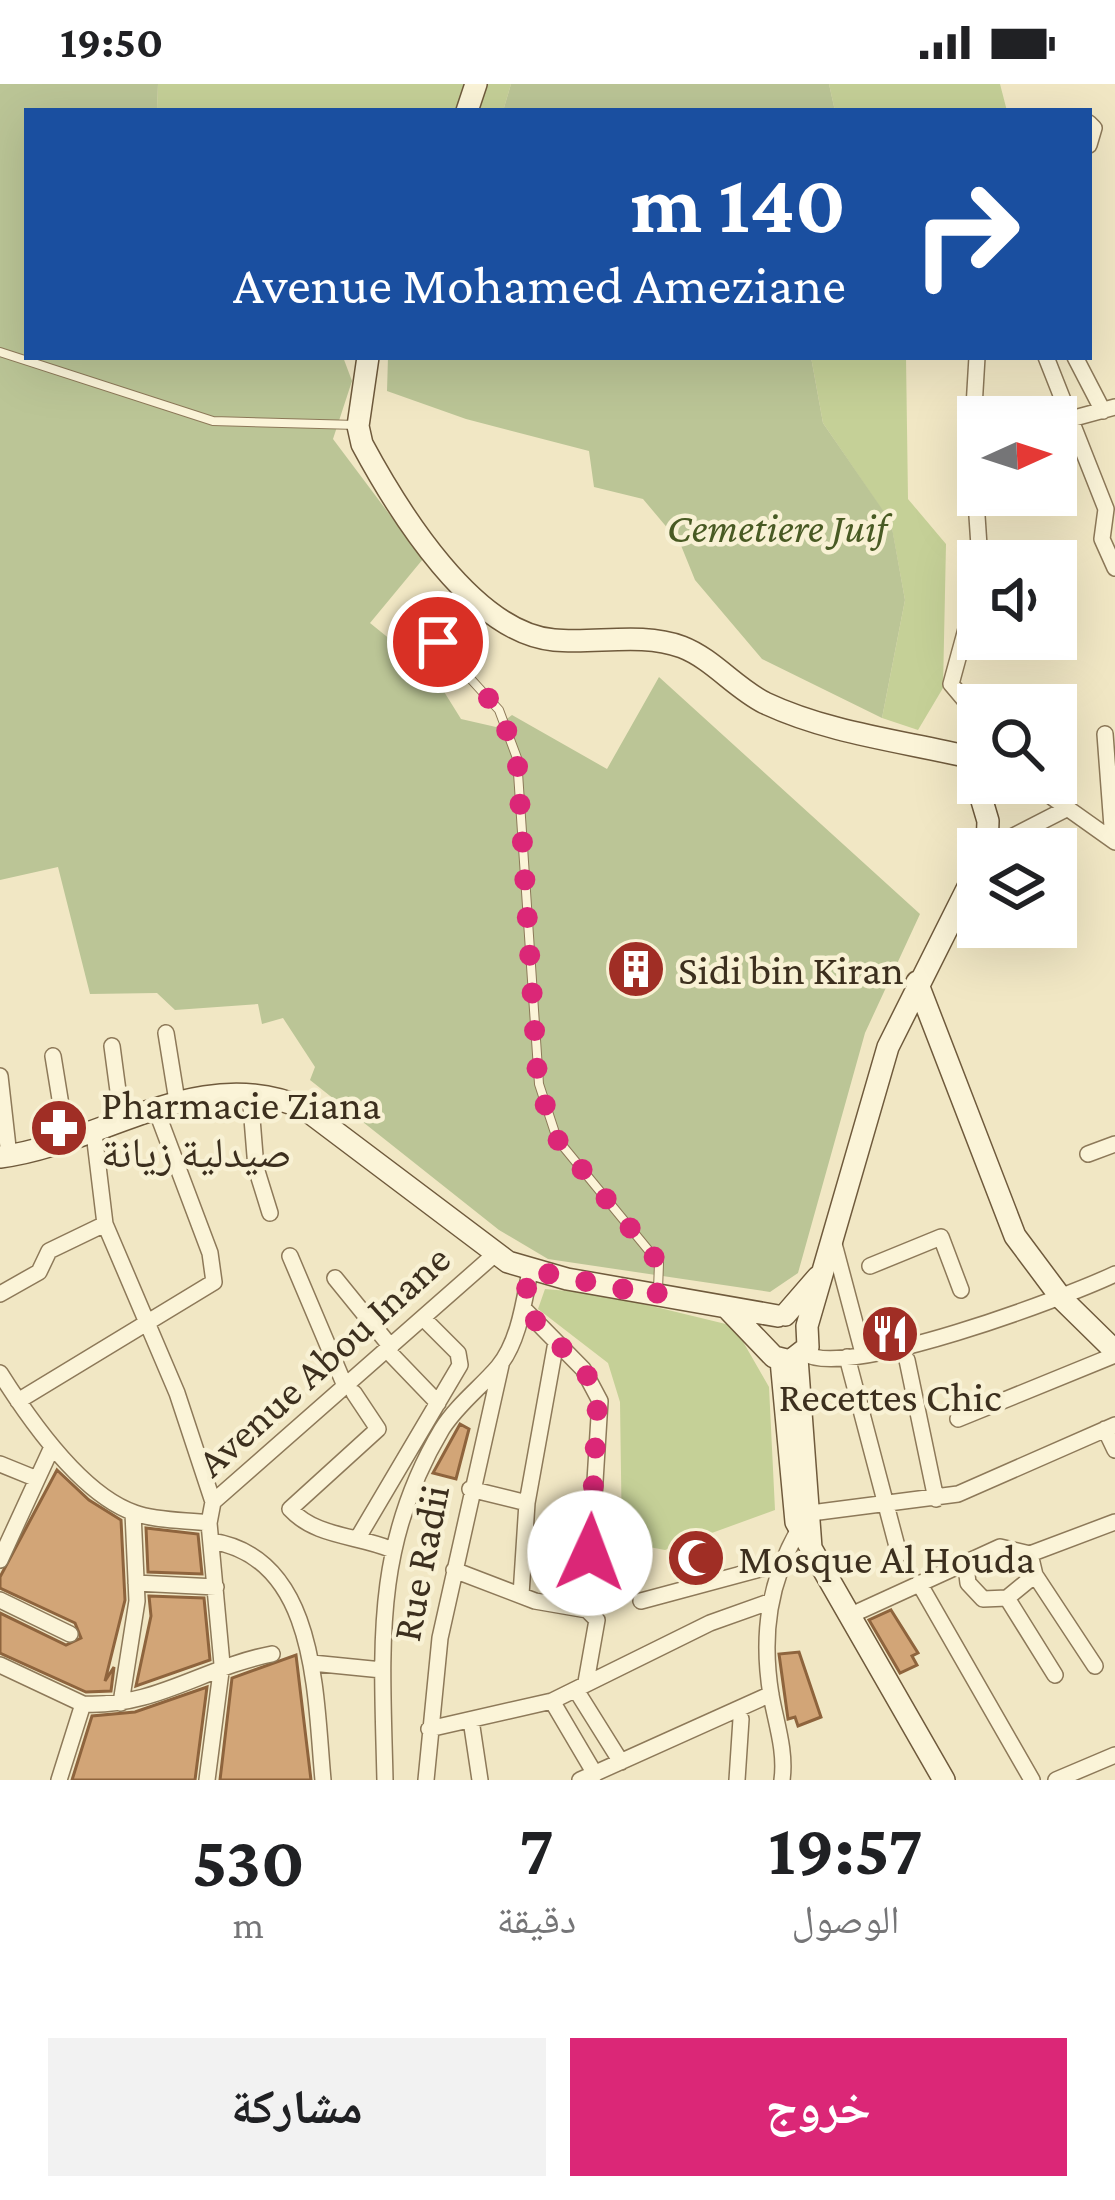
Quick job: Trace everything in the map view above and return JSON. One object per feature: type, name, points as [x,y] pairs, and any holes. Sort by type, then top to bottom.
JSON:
[{"type":"street","points":[[368,360],[358,425],[372,461],[465,594],[489,615],[525,635],[670,643],[698,655],[759,700],[799,717],[957,754]]},
{"type":"street","points":[[977,396],[979,360]]},
{"type":"street","points":[[1047,360],[1056,396]]},
{"type":"street","points":[[1077,360],[1109,409],[1077,417]]},
{"type":"street","points":[[1077,450],[1106,509],[1102,539],[1115,568]]},
{"type":"street","points":[[957,692],[952,686],[959,660]]},
{"type":"street","points":[[1105,734],[1114,841]]},
{"type":"street","points":[[1062,804],[1114,841]]},
{"type":"street","points":[[1029,828],[1068,808]]},
{"type":"street","points":[[944,1780],[923,1751],[849,1616],[792,1502],[787,1354],[807,1326],[887,1047],[957,906]]},
{"type":"street","points":[[917,982],[1015,1236],[1062,1299],[1115,1353],[958,1419]]},
{"type":"street","points":[[18,1401],[216,1278],[166,1104],[166,1033]]},
{"type":"street","points":[[112,1046],[122,1121]]},
{"type":"street","points":[[53,1056],[68,1142]]},
{"type":"street","points":[[0,1076],[5,1157],[68,1142],[166,1104],[250,1094],[305,1109],[494,1255],[530,1270],[782,1315],[807,1326]]},
{"type":"street","points":[[250,1094],[256,1168],[270,1213]]},
{"type":"street","points":[[94,1132],[105,1224],[148,1324],[213,1502]]},
{"type":"street","points":[[1088,1154],[1115,1144]]},
{"type":"street","points":[[0,1294],[39,1272],[44,1254],[105,1224]]},
{"type":"street","points":[[832,1234],[899,1554]]},
{"type":"street","points":[[870,1266],[940,1237],[961,1290]]},
{"type":"street","name":"Avenue Abou Inane","points":[[207,1780],[222,1664],[210,1532],[213,1502],[350,1390],[389,1348],[494,1255]]},
{"type":"street","points":[[290,1256],[350,1390],[378,1429],[290,1509],[326,1534],[359,1536],[390,1549]]},
{"type":"street","points":[[385,1780],[382,1670],[390,1549],[405,1502],[444,1426],[502,1362],[523,1308],[530,1270]]},
{"type":"street","points":[[787,1354],[766,1329],[822,1272]]},
{"type":"street","points":[[728,1309],[787,1354],[821,1362],[941,1337],[1062,1299],[1115,1274]]},
{"type":"street","points":[[335,1278],[438,1402]]},
{"type":"street","points":[[523,1308],[593,1382],[600,1401],[587,1610]]},
{"type":"street","points":[[359,1536],[461,1357],[424,1319]]},
{"type":"street","points":[[520,1594],[527,1503],[556,1342]]},
{"type":"street","points":[[907,1360],[936,1499]]},
{"type":"street","name":"Rue Radii","points":[[425,1780],[454,1570],[502,1362]]},
{"type":"street","points":[[0,1373],[52,1447],[134,1513],[210,1532],[265,1562],[307,1633],[323,1780]]},
{"type":"street","points":[[782,1780],[771,1694],[769,1602],[779,1564],[808,1529],[890,1506],[936,1499],[1016,1474],[1110,1427],[1115,1450]]},
{"type":"street","points":[[0,1560],[6,1530],[52,1447]]},
{"type":"street","points":[[0,1464],[37,1478]]},
{"type":"street","points":[[470,1489],[527,1503]]},
{"type":"street","points":[[122,1703],[136,1583],[134,1513]]},
{"type":"street","points":[[849,1616],[966,1566],[1000,1546],[1030,1554],[1115,1522]]},
{"type":"street","points":[[1030,1554],[1035,1575],[1095,1666]]},
{"type":"street","points":[[641,1601],[779,1564]]},
{"type":"street","points":[[966,1566],[968,1583],[983,1599],[1007,1598],[1035,1575]]},
{"type":"street","points":[[454,1570],[520,1594],[587,1610],[597,1620],[581,1686],[621,1762]]},
{"type":"street","points":[[136,1583],[216,1587]]},
{"type":"street","points":[[919,1583],[1032,1780]]},
{"type":"street","points":[[1007,1598],[1055,1675]]},
{"type":"street","points":[[0,1600],[70,1634]]},
{"type":"street","points":[[429,1729],[552,1701],[769,1602]]},
{"type":"street","points":[[0,1665],[82,1704],[122,1703],[160,1695],[222,1664],[272,1654]]},
{"type":"street","points":[[312,1663],[382,1670]]},
{"type":"street","points":[[552,1701],[588,1778],[771,1694]]},
{"type":"street","points":[[59,1780],[82,1704]]},
{"type":"street","points":[[737,1780],[741,1719]]},
{"type":"street","points":[[471,1720],[480,1780]]},
{"type":"street","points":[[918,1780],[923,1751]]},
{"type":"street","points":[[1056,1780],[1115,1755]]},
{"type":"lane","points":[[25,360],[213,421],[358,425]]},
{"type":"lane","points":[[465,594],[427,631],[499,710],[517,758],[538,1084],[557,1139],[659,1263],[657,1296]]},
{"type":"green space","points":[[0,84],[158,84],[157,108],[24,108],[24,360],[344,360],[352,381],[333,439],[423,559],[370,623],[433,674],[461,719],[496,727],[512,715],[607,769],[659,677],[920,914],[865,1033],[798,1273],[770,1292],[548,1259],[499,1230],[310,1080],[315,1067],[283,1018],[262,1024],[258,1004],[175,1010],[157,993],[90,994],[58,867],[0,880]]},
{"type":"green space","points":[[158,84],[511,84],[504,108],[157,108]]},
{"type":"green space","points":[[511,84],[829,84],[834,108],[504,108]]},
{"type":"green space","points":[[829,84],[1000,84],[1006,108],[834,108]]},
{"type":"green space","name":"Cemetiere Juif","points":[[388,360],[812,360],[823,423],[891,522],[905,600],[882,718],[762,659],[695,580],[680,543],[643,499],[594,487],[589,451],[466,419],[387,391]]},
{"type":"green space","points":[[812,360],[906,360],[908,499],[946,544],[943,688],[918,730],[882,718],[905,600],[891,523],[823,423]]},
{"type":"green space","points":[[545,1289],[602,1294],[734,1326],[769,1387],[775,1510],[665,1550],[622,1542],[620,1402],[608,1363],[538,1309]]},
{"type":"building","points":[[460,1424],[469,1429],[456,1479],[433,1473]]},
{"type":"building","points":[[57,1470],[89,1500],[121,1520],[125,1600],[105,1681],[114,1667],[111,1691],[86,1692],[0,1653],[0,1613],[66,1645],[81,1638],[75,1623],[0,1588],[0,1577]]},
{"type":"building","points":[[146,1528],[198,1534],[202,1574],[148,1572]]},
{"type":"building","points":[[149,1596],[204,1598],[210,1660],[136,1686],[151,1616]]},
{"type":"building","points":[[891,1610],[918,1653],[912,1656],[917,1665],[900,1673],[869,1620]]},
{"type":"building","points":[[799,1652],[821,1717],[798,1726],[795,1717],[788,1719],[779,1654]]},
{"type":"building","points":[[296,1655],[311,1780],[220,1780],[232,1678]]},
{"type":"building","points":[[207,1687],[195,1780],[72,1780],[92,1716],[135,1712]]},
{"type":"place","name":"Sidi bin Kiran","points":[[636,969]]},
{"type":"place","name":"Pharmacie Ziana صيدلية زيانة","points":[[59,1128]]},
{"type":"place","name":"Recettes Chic","points":[[890,1334]]},
{"type":"place","name":"Mosque Al Houda","points":[[696,1558]]},
{"type":"route","points":[[438,642],[499,710],[517,758],[538,1084],[557,1139],[586,1180],[659,1263],[657,1296],[530,1270],[523,1308],[583,1369],[600,1401],[590,1553]]}]
